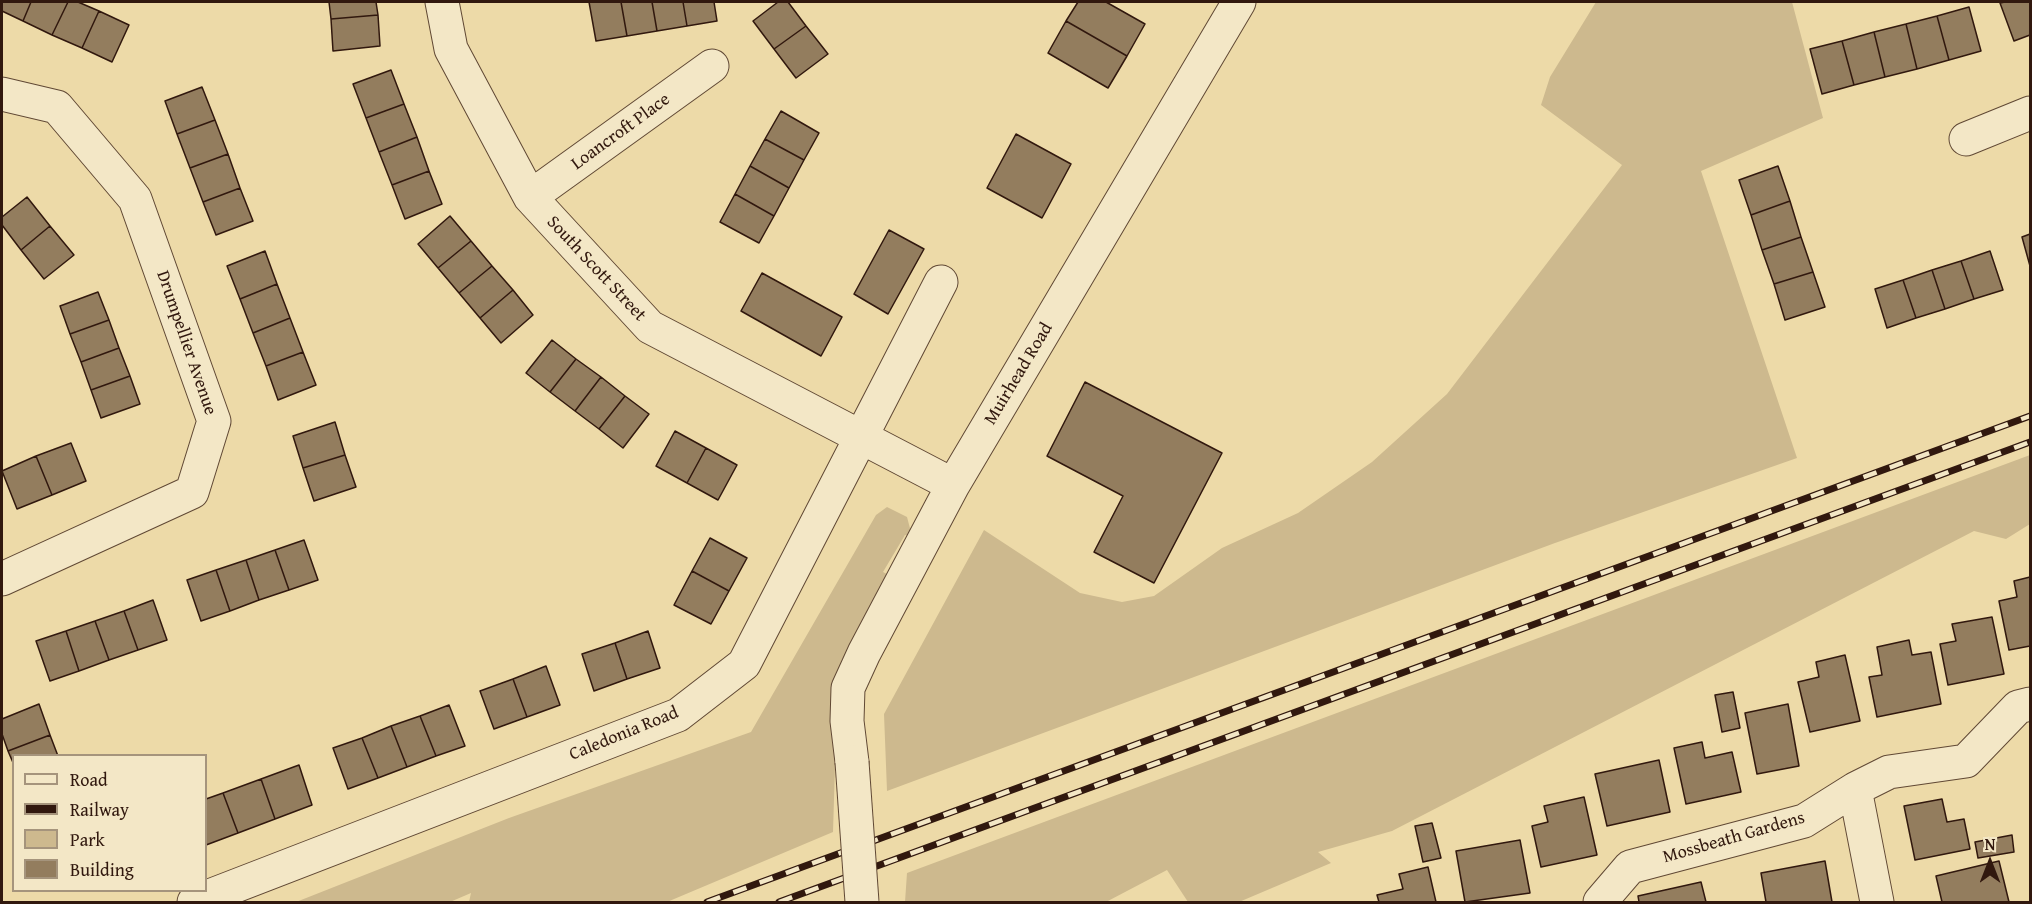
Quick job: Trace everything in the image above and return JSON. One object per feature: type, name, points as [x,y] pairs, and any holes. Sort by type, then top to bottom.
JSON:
[{"type":"street","name":"South Scott Street","points":[[442,2],[451,49],[530,197],[650,327],[953,485]]},
{"type":"street","name":"Muirhead Road","points":[[862,903],[847,721],[848,688],[864,653],[953,485],[1239,2]]},
{"type":"street","name":"Loancroft Place","points":[[530,197],[712,66]]},
{"type":"street","name":"Drumpellier Avenue","points":[[2,94],[57,107],[135,199],[214,421],[192,492],[2,579]]},
{"type":"street","points":[[1966,139],[2031,113]]},
{"type":"street","name":"Caledonia Road","points":[[194,903],[678,715],[744,664],[941,282]]},
{"type":"street","name":"Mossbeath Gardens","points":[[1600,903],[1630,867],[1804,821],[1855,789],[1889,772],[1966,761],[2018,707],[2031,704]]},
{"type":"street","points":[[1855,789],[1877,903]]},
{"type":"green space","points":[[1596,2],[1792,2],[1823,118],[1701,171],[1797,458],[1555,543],[887,791],[884,714],[984,530],[1080,593],[1122,602],[1154,596],[1222,548],[1298,513],[1372,462],[1447,394],[1622,165],[1541,105],[1550,77]]},
{"type":"green space","points":[[2030,455],[2030,524],[2006,539],[1974,531],[1392,831],[1318,852],[1331,863],[1239,902],[1188,902],[1167,870],[1106,902],[905,902],[907,873]]},
{"type":"green space","points":[[887,507],[907,517],[912,536],[905,535],[883,572],[893,577],[838,669],[833,832],[667,902],[469,902],[471,893],[450,902],[296,902],[509,818],[751,732],[876,515]]},
{"type":"building","points":[[2,2],[31,2],[23,21],[2,11]]},
{"type":"building","points":[[31,2],[68,2],[52,35],[23,21]]},
{"type":"building","points":[[68,2],[78,2],[99,11],[82,48],[52,35]]},
{"type":"building","points":[[329,2],[376,2],[378,15],[331,19]]},
{"type":"building","points":[[589,2],[621,2],[627,36],[596,41]]},
{"type":"building","points":[[621,2],[652,2],[657,31],[627,36]]},
{"type":"building","points":[[652,2],[683,2],[687,26],[657,31]]},
{"type":"building","points":[[683,2],[714,2],[717,21],[687,26]]},
{"type":"building","points":[[778,2],[788,2],[806,26],[774,49],[753,21]]},
{"type":"building","points":[[1078,2],[1106,2],[1145,24],[1127,56],[1066,21]]},
{"type":"building","points":[[2030,2],[2030,35],[2014,41],[2000,3]]},
{"type":"building","points":[[1969,7],[1981,51],[1949,60],[1937,16]]},
{"type":"building","points":[[99,11],[129,25],[112,62],[82,48]]},
{"type":"building","points":[[378,15],[380,46],[333,51],[331,19]]},
{"type":"building","points":[[1937,16],[1949,60],[1917,69],[1906,24]]},
{"type":"building","points":[[1066,21],[1127,56],[1108,88],[1048,53]]},
{"type":"building","points":[[1906,24],[1917,69],[1885,77],[1874,32]]},
{"type":"building","points":[[806,26],[828,54],[796,78],[774,49]]},
{"type":"building","points":[[1874,32],[1885,77],[1854,85],[1842,41]]},
{"type":"building","points":[[1842,41],[1854,85],[1822,94],[1810,49]]},
{"type":"building","points":[[391,70],[404,104],[366,118],[353,84]]},
{"type":"building","points":[[202,87],[215,120],[177,134],[165,101]]},
{"type":"building","points":[[404,104],[417,137],[379,152],[366,118]]},
{"type":"building","points":[[781,111],[819,133],[804,160],[765,139]]},
{"type":"building","points":[[215,120],[228,154],[190,168],[177,134]]},
{"type":"building","points":[[1016,134],[1071,164],[1042,218],[987,188]]},
{"type":"building","points":[[417,137],[429,171],[392,185],[379,152]]},
{"type":"building","points":[[765,139],[804,160],[789,188],[750,166]]},
{"type":"building","points":[[228,154],[240,188],[203,202],[190,168]]},
{"type":"building","points":[[750,166],[789,188],[774,216],[735,194]]},
{"type":"building","points":[[1778,166],[1790,201],[1751,215],[1739,180]]},
{"type":"building","points":[[429,171],[442,204],[405,219],[392,185]]},
{"type":"building","points":[[240,188],[253,221],[216,235],[203,202]]},
{"type":"building","points":[[735,194],[774,216],[759,243],[720,222]]},
{"type":"building","points":[[27,197],[50,226],[21,250],[2,225],[2,217]]},
{"type":"building","points":[[1790,201],[1801,237],[1762,250],[1751,215]]},
{"type":"building","points":[[450,216],[471,241],[438,268],[418,244]]},
{"type":"building","points":[[50,226],[74,255],[44,279],[21,250]]},
{"type":"building","points":[[889,230],[924,249],[888,314],[854,294]]},
{"type":"building","points":[[2030,234],[2030,266],[2022,237]]},
{"type":"building","points":[[1801,237],[1813,272],[1774,284],[1762,250]]},
{"type":"building","points":[[471,241],[492,266],[459,293],[438,268]]},
{"type":"building","points":[[265,251],[277,284],[240,299],[227,266]]},
{"type":"building","points":[[1990,251],[2003,290],[1974,299],[1961,261]]},
{"type":"building","points":[[1961,261],[1974,299],[1945,309],[1932,270]]},
{"type":"building","points":[[492,266],[513,290],[480,318],[459,293]]},
{"type":"building","points":[[1932,270],[1945,309],[1916,318],[1903,280]]},
{"type":"building","points":[[1813,272],[1825,307],[1785,320],[1774,284]]},
{"type":"building","points":[[762,273],[842,317],[821,356],[741,311]]},
{"type":"building","points":[[1903,280],[1916,318],[1887,328],[1875,289]]},
{"type":"building","points":[[277,284],[290,318],[253,333],[240,299]]},
{"type":"building","points":[[513,290],[533,315],[501,343],[480,318]]},
{"type":"building","points":[[98,292],[109,320],[70,334],[60,306]]},
{"type":"building","points":[[290,318],[303,352],[266,366],[253,333]]},
{"type":"building","points":[[109,320],[119,348],[81,362],[70,334]]},
{"type":"building","points":[[552,340],[576,359],[550,392],[526,373]]},
{"type":"building","points":[[119,348],[130,376],[91,390],[81,362]]},
{"type":"building","points":[[303,352],[316,385],[278,400],[266,366]]},
{"type":"building","points":[[576,359],[601,377],[575,411],[550,392]]},
{"type":"building","points":[[130,376],[140,404],[101,418],[91,390]]},
{"type":"building","points":[[601,377],[625,396],[599,429],[575,411]]},
{"type":"building","points":[[1085,382],[1222,453],[1154,583],[1094,552],[1123,496],[1047,456]]},
{"type":"building","points":[[625,396],[649,414],[623,448],[599,429]]},
{"type":"building","points":[[335,422],[345,455],[303,468],[293,436]]},
{"type":"building","points":[[675,431],[706,448],[687,483],[656,466]]},
{"type":"building","points":[[71,443],[86,481],[52,495],[36,456]]},
{"type":"building","points":[[706,448],[737,465],[718,500],[687,483]]},
{"type":"building","points":[[345,455],[356,487],[314,501],[303,468]]},
{"type":"building","points":[[36,456],[52,495],[17,509],[2,471]]},
{"type":"building","points":[[710,538],[747,558],[729,591],[692,571]]},
{"type":"building","points":[[304,540],[318,580],[289,590],[275,550]]},
{"type":"building","points":[[275,550],[289,590],[259,600],[246,560]]},
{"type":"building","points":[[246,560],[259,600],[230,611],[216,570]]},
{"type":"building","points":[[216,570],[230,611],[201,621],[187,580]]},
{"type":"building","points":[[692,571],[729,591],[711,624],[674,605]]},
{"type":"building","points":[[2030,577],[2030,646],[2009,650],[1999,601],[2017,597],[2014,581]]},
{"type":"building","points":[[153,600],[167,640],[138,650],[124,611]]},
{"type":"building","points":[[124,611],[138,650],[109,660],[95,621]]},
{"type":"building","points":[[1992,617],[2004,674],[1948,685],[1940,644],[1956,641],[1952,624]]},
{"type":"building","points":[[95,621],[109,660],[79,671],[66,631]]},
{"type":"building","points":[[66,631],[79,671],[50,681],[36,641]]},
{"type":"building","points":[[648,631],[660,668],[627,679],[615,643]]},
{"type":"building","points":[[1909,640],[1912,655],[1931,652],[1941,704],[1877,717],[1869,677],[1882,675],[1877,647]]},
{"type":"building","points":[[615,643],[627,679],[594,691],[582,654]]},
{"type":"building","points":[[1845,655],[1860,721],[1810,732],[1798,682],[1819,677],[1816,662]]},
{"type":"building","points":[[546,666],[560,705],[527,717],[513,679]]},
{"type":"building","points":[[513,679],[527,717],[494,729],[480,691]]},
{"type":"building","points":[[1733,692],[1740,728],[1722,732],[1715,695]]},
{"type":"building","points":[[39,704],[50,735],[8,751],[2,734],[2,719]]},
{"type":"building","points":[[1788,704],[1799,766],[1757,774],[1745,713]]},
{"type":"building","points":[[449,705],[465,746],[436,756],[420,716]]},
{"type":"building","points":[[420,716],[436,756],[407,767],[391,726]]},
{"type":"building","points":[[391,726],[407,767],[378,778],[362,738]]},
{"type":"building","points":[[50,735],[57,754],[12,754],[12,760],[8,751]]},
{"type":"building","points":[[362,738],[378,778],[348,789],[333,748]]},
{"type":"building","points":[[1702,742],[1705,758],[1732,752],[1741,792],[1686,804],[1674,748]]},
{"type":"building","points":[[1659,760],[1670,812],[1607,826],[1595,774]]},
{"type":"building","points":[[299,765],[312,805],[275,819],[261,779]]},
{"type":"building","points":[[261,779],[275,819],[238,833],[223,793]]},
{"type":"building","points":[[223,793],[238,833],[207,845],[207,799]]},
{"type":"building","points":[[1584,797],[1597,855],[1541,867],[1532,826],[1548,822],[1544,806]]},
{"type":"building","points":[[1942,799],[1947,822],[1964,819],[1970,849],[1915,860],[1904,806]]},
{"type":"building","points":[[1432,823],[1441,858],[1423,862],[1415,826]]},
{"type":"building","points":[[2012,835],[2014,852],[1978,858],[1975,842]]},
{"type":"building","points":[[1520,840],[1530,893],[1465,902],[1456,851]]},
{"type":"building","points":[[1825,861],[1832,902],[1766,902],[1761,873]]},
{"type":"building","points":[[1999,861],[2009,902],[1942,902],[1936,876]]},
{"type":"building","points":[[1428,867],[1436,902],[1379,902],[1377,895],[1403,889],[1399,874]]},
{"type":"building","points":[[1701,882],[1706,902],[1639,902],[1638,896]]},
{"type":"railway","points":[[707,902],[2030,416]]},
{"type":"railway","points":[[779,902],[2030,442]]}]
